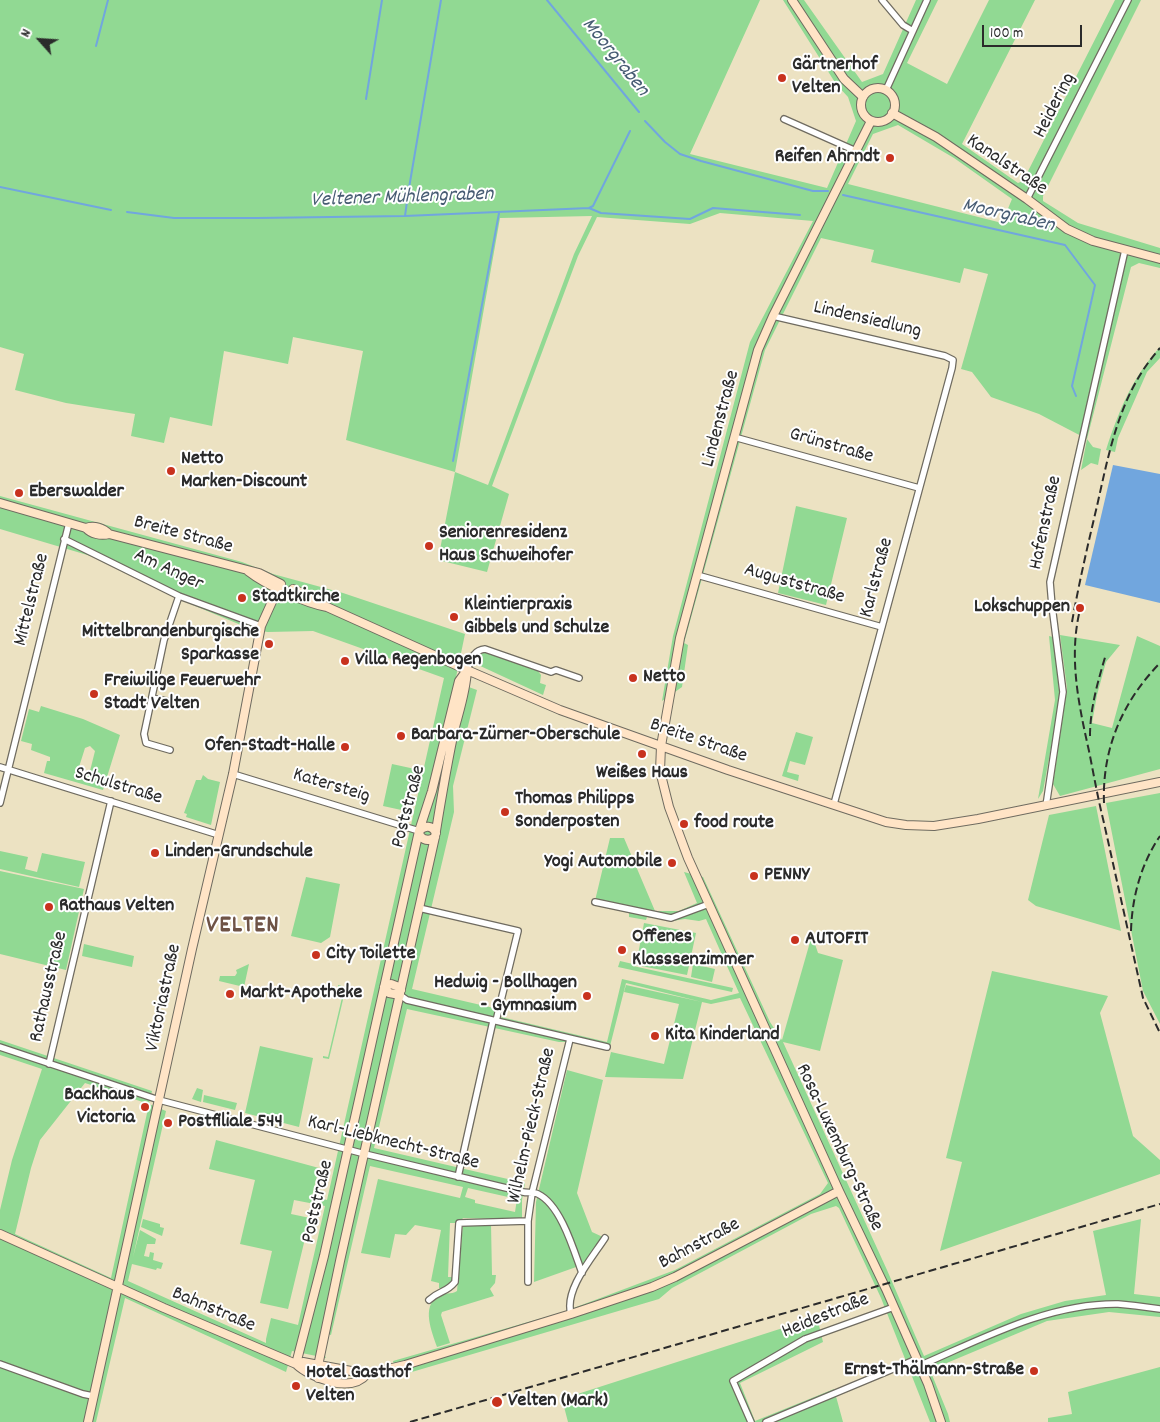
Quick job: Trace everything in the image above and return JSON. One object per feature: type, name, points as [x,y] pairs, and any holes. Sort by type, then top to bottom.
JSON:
[{"type":"street","points":[[792,0],[844,79],[863,96]]},
{"type":"street","points":[[882,0],[903,25],[913,31]]},
{"type":"street","points":[[886,90],[927,0]]},
{"type":"street","name":"Heidering","points":[[1027,199],[1128,0]]},
{"type":"street","points":[[876,88],[886,90],[894,103],[892,113],[881,121],[867,118],[861,106],[863,96],[866,92],[876,88]]},
{"type":"street","name":"Kanalstraße","points":[[892,113],[925,130],[1027,199],[1067,230],[1094,241],[1160,259]]},
{"type":"street","points":[[784,119],[856,151]]},
{"type":"street","name":"Lindenstraße","points":[[661,746],[680,638],[758,350],[773,316],[871,120]]},
{"type":"street","name":"Hafenstraße","points":[[1046,806],[1063,692],[1050,582],[1126,250]]},
{"type":"street","name":"Lindensiedlung","points":[[773,316],[945,356],[953,360]]},
{"type":"street","name":"Karlstraße","points":[[834,804],[953,360]]},
{"type":"street","name":"Grünstraße","points":[[734,437],[919,488]]},
{"type":"street","name":"Breite Straße","points":[[0,502],[86,528],[89,532],[109,534],[248,571],[263,581],[279,586],[315,605],[326,607],[551,706],[661,746],[886,822],[934,826],[978,820],[1160,782]]},
{"type":"street","name":"Mittelstraße","points":[[0,802],[69,523]]},
{"type":"street","name":"Am Anger","points":[[64,539],[179,596],[261,626]]},
{"type":"street","name":"Auguststraße","points":[[696,575],[882,627]]},
{"type":"street","name":"Viktoriastraße","points":[[88,1422],[233,774],[261,626],[279,586]]},
{"type":"street","points":[[170,750],[146,743],[144,739],[164,640],[179,596]]},
{"type":"street","points":[[467,670],[475,652],[485,649],[551,672],[556,670],[579,678]]},
{"type":"street","name":"Poststraße","points":[[296,1364],[324,1256],[419,831],[434,782],[459,681],[467,670]]},
{"type":"street","name":"Poststraße","points":[[318,1366],[340,1260],[436,835],[441,793],[466,686],[467,670]]},
{"type":"street","points":[[152,698],[190,706]]},
{"type":"street","name":"Rosa-Luxemburg-Straße","points":[[661,746],[660,771],[669,807],[688,858],[839,1191],[894,1307],[936,1403],[941,1422]]},
{"type":"street","name":"Schulstraße","points":[[0,767],[219,835]]},
{"type":"street","name":"Katersteig","points":[[233,774],[419,831]]},
{"type":"street","name":"Rathausstraße","points":[[49,1064],[111,801]]},
{"type":"street","points":[[419,831],[420,836],[426,840],[432,840],[436,835]]},
{"type":"street","points":[[595,902],[670,918],[709,904]]},
{"type":"street","points":[[420,908],[518,931],[458,1177]]},
{"type":"street","points":[[384,988],[392,984],[399,987],[407,1000],[607,1047]]},
{"type":"street","name":"Wilhelm-Pieck-Straße","points":[[528,1282],[528,1221],[532,1193],[570,1039]]},
{"type":"street","name":"Karl-Liebknecht-Straße","points":[[0,1047],[159,1100],[348,1150],[532,1193]]},
{"type":"street","name":"Bahnstraße","points":[[296,1364],[304,1362],[367,1374],[405,1365],[571,1314],[652,1287],[675,1277],[839,1191]]},
{"type":"street","points":[[532,1193],[539,1194],[558,1212],[582,1273]]},
{"type":"street","name":"Wilhelm-Pieck-Straße","points":[[430,1300],[437,1293],[449,1289],[456,1282],[460,1223],[528,1221]]},
{"type":"street","name":"Bahnstraße","points":[[0,1234],[118,1288],[296,1364],[318,1378],[342,1383],[358,1381],[367,1374]]},
{"type":"street","points":[[571,1314],[569,1304],[577,1280],[605,1238]]},
{"type":"street","points":[[766,1422],[1040,1316],[1082,1307],[1118,1304],[1160,1309]]},
{"type":"street","name":"Heidestraße","points":[[751,1422],[733,1381],[805,1339],[894,1307]]},
{"type":"street","points":[[0,1364],[93,1396]]},
{"type":"street","points":[[318,1366],[318,1378]]},
{"type":"green space","points":[[0,0],[760,0],[690,154],[827,188],[856,121],[848,97],[836,84],[783,0],[804,0],[862,82],[883,74],[916,0],[938,0],[907,63],[947,84],[989,0],[1035,0],[962,144],[1018,183],[1023,181],[1115,0],[1141,0],[1043,196],[1043,201],[1078,223],[1160,248],[1160,268],[1139,263],[1131,267],[1087,439],[1039,414],[991,397],[972,372],[961,369],[988,274],[964,268],[960,283],[871,262],[874,250],[821,238],[765,350],[684,643],[688,645],[682,687],[662,701],[673,636],[750,342],[813,221],[720,213],[690,224],[597,217],[578,256],[492,486],[509,494],[487,572],[438,560],[455,472],[346,440],[363,351],[293,337],[288,364],[224,351],[212,426],[170,417],[164,443],[131,436],[135,414],[66,403],[15,390],[24,354],[0,347]],"holes":[[[898,125],[954,158],[1012,199],[1002,223],[848,184],[873,134]],[[592,216],[574,254],[488,485],[455,472],[500,218]]]},
{"type":"green space","points":[[1160,347],[1160,358],[1147,372],[1118,438],[1115,452],[1106,450],[1127,395]]},
{"type":"green space","points":[[1087,439],[1093,447],[1101,449],[1098,465],[1091,463],[1081,470]]},
{"type":"green space","points":[[0,496],[242,562],[273,574],[343,593],[465,634],[455,682],[477,690],[453,786],[454,812],[412,989],[498,1009],[497,1016],[607,1042],[622,979],[711,1000],[739,993],[706,919],[699,921],[685,919],[672,921],[647,917],[646,920],[629,917],[629,913],[594,905],[610,838],[624,838],[655,911],[679,911],[697,903],[684,872],[703,877],[770,1022],[782,1040],[812,935],[818,953],[843,960],[820,1051],[783,1042],[924,1356],[1021,1314],[1065,1301],[1106,1295],[1093,1231],[1141,1219],[1134,1294],[1160,1297],[1160,1317],[1109,1312],[1047,1321],[930,1370],[950,1422],[930,1422],[881,1298],[839,1208],[836,1206],[811,1214],[672,1288],[659,1299],[405,1374],[396,1371],[393,1361],[563,1312],[675,1270],[820,1194],[828,1183],[740,998],[711,1004],[626,983],[609,1050],[575,1042],[559,1042],[407,1009],[374,1148],[525,1183],[522,1200],[522,1220],[463,1218],[459,1223],[450,1223],[448,1277],[453,1277],[452,1281],[443,1289],[439,1288],[439,1283],[431,1281],[441,1230],[415,1225],[406,1235],[395,1234],[390,1258],[361,1253],[378,1179],[460,1198],[463,1187],[370,1166],[331,1335],[328,1334],[324,1354],[326,1358],[292,1351],[286,1372],[125,1298],[96,1422],[0,1422],[0,1210],[12,1160],[42,1069],[0,1055],[0,1040],[152,1091],[149,1104],[166,1111],[133,1257],[140,1230],[156,1239],[155,1244],[147,1244],[144,1256],[149,1257],[150,1252],[154,1253],[153,1260],[163,1263],[161,1269],[157,1268],[156,1270],[132,1264],[128,1281],[266,1343],[271,1318],[298,1325],[325,1206],[294,1200],[291,1214],[310,1218],[288,1309],[260,1303],[272,1251],[240,1244],[255,1180],[209,1169],[216,1140],[319,1168],[312,1196],[327,1200],[444,678],[313,631],[268,632],[253,630],[176,598],[94,557],[0,529]],"holes":[[[85,1083],[149,1104],[111,1278],[15,1234],[31,1168],[40,1140]],[[468,1188],[517,1199],[515,1212],[475,1203],[475,1200],[465,1197]]]},
{"type":"green space","points":[[796,506],[847,518],[826,605],[778,593]]},
{"type":"green space","points":[[1060,635],[1120,645],[1106,662],[1092,723],[1112,728],[1137,636],[1160,646],[1160,769],[1060,796],[1053,784],[1067,688]]},
{"type":"green space","points":[[1049,636],[1053,637],[1060,699],[1043,791],[1038,799],[1055,700]]},
{"type":"green space","points":[[485,652],[538,671],[541,675],[540,683],[546,685],[543,695],[476,664],[478,656]]},
{"type":"green space","points":[[41,706],[83,719],[120,735],[103,790],[44,773],[50,757],[31,750],[32,744],[21,741],[29,709],[39,712]],"holes":[[[90,746],[95,751],[90,771],[87,770],[85,774],[81,773],[79,767],[85,748]]]},
{"type":"green space","points":[[796,732],[813,737],[805,765],[790,761],[787,772],[799,775],[798,781],[782,776]]},
{"type":"green space","points":[[392,764],[415,769],[406,811],[383,806]]},
{"type":"green space","points":[[203,775],[208,779],[220,782],[211,825],[186,817],[187,814],[184,813],[196,780],[201,780]]},
{"type":"green space","points":[[1160,793],[1160,1024],[1143,991],[1106,803]]},
{"type":"green space","points":[[1096,806],[1121,931],[1036,906],[1028,900],[1049,815]]},
{"type":"green space","points":[[0,851],[28,857],[25,869],[37,872],[42,853],[85,862],[79,887],[0,869]]},
{"type":"green space","points":[[0,871],[84,889],[66,970],[0,954]]},
{"type":"green space","points":[[306,877],[340,884],[330,937],[321,943],[291,936]]},
{"type":"green space","points":[[644,923],[696,933],[687,975],[636,965]]},
{"type":"green space","points":[[84,944],[134,956],[132,967],[82,956]]},
{"type":"green space","points":[[620,961],[633,964],[633,966],[733,988],[732,992],[618,967]]},
{"type":"green space","points":[[249,964],[244,987],[219,981],[220,976],[235,976],[236,970]]},
{"type":"green space","points":[[693,964],[715,969],[712,982],[691,977]]},
{"type":"green space","points":[[992,971],[1108,996],[1100,1013],[1133,1136],[1160,1160],[1160,1174],[940,1251],[962,1162],[946,1158]]},
{"type":"green space","points":[[338,985],[346,987],[329,1059],[323,1058],[323,1056],[328,1057],[344,989],[338,988]]},
{"type":"green space","points":[[626,985],[702,1002],[683,1079],[605,1077],[611,1052],[664,1064],[679,1004],[624,992]]},
{"type":"green space","points":[[260,1046],[313,1058],[299,1127],[245,1113]]},
{"type":"green space","points":[[567,1070],[603,1080],[577,1193],[592,1232],[605,1238],[582,1273],[579,1266],[534,1282],[536,1202]]},
{"type":"green space","points":[[197,1088],[203,1090],[201,1102],[192,1099]]},
{"type":"green space","points":[[204,1095],[237,1103],[235,1110],[203,1102]]},
{"type":"green space","points":[[143,1219],[160,1224],[160,1227],[164,1228],[162,1236],[141,1227]]},
{"type":"green space","points":[[463,1224],[491,1224],[492,1275],[496,1275],[495,1283],[490,1289],[494,1296],[442,1312],[441,1315],[450,1343],[437,1347],[429,1320],[430,1306],[438,1296],[457,1291]]},
{"type":"green space","points":[[817,1317],[823,1342],[740,1383],[755,1421],[834,1389],[843,1422],[568,1422],[562,1399]]},
{"type":"green space","points":[[1160,1367],[1160,1422],[1048,1422],[1048,1418],[1072,1414],[1068,1392]]},
{"type":"water","points":[[1113,465],[1160,474],[1160,603],[1085,585]]},
{"type":"waterway","points":[[96,46],[108,0]]},
{"type":"waterway","points":[[366,99],[382,0]]},
{"type":"waterway","points":[[409,188],[441,0]]},
{"type":"waterway","name":"Moorgraben","points":[[547,0],[639,112]]},
{"type":"waterway","name":"Moorgraben","points":[[645,121],[665,142],[680,154],[813,191],[828,191]]},
{"type":"waterway","name":"Veltener Mühlengraben","points":[[127,212],[174,218],[257,218],[405,216],[589,208],[593,206],[630,131]]},
{"type":"waterway","name":"Veltener Mühlengraben","points":[[0,187],[111,210]]},
{"type":"waterway","points":[[405,216],[408,194]]},
{"type":"waterway","name":"Moorgraben","points":[[843,195],[1065,245],[1095,285],[1072,386],[1076,396]]},
{"type":"waterway","points":[[589,208],[601,213],[690,219],[713,208],[800,215]]},
{"type":"waterway","points":[[453,461],[499,213]]},
{"type":"railway","points":[[1072,622],[1107,463],[1118,422],[1135,384],[1146,365],[1160,348]]},
{"type":"railway","points":[[1079,614],[1076,631],[1075,666],[1082,717],[1143,998],[1160,1033]]},
{"type":"railway","points":[[1090,736],[1097,684],[1106,654]]},
{"type":"railway","points":[[1104,803],[1104,783],[1107,764],[1117,727],[1135,694],[1160,663]]},
{"type":"railway","points":[[1131,931],[1133,906],[1139,881],[1153,847],[1160,836]]},
{"type":"railway","points":[[410,1422],[1160,1204]]},
{"type":"place","name":"Gärtnerhof Velten","points":[[782,78]]},
{"type":"place","name":"Reifen Ahrndt","points":[[890,158]]},
{"type":"place","name":"Netto Marken-Discount","points":[[171,471]]},
{"type":"place","name":"Eberswalder","points":[[19,493]]},
{"type":"place","name":"Seniorenresidenz Haus Schweihofer","points":[[429,546]]},
{"type":"place","name":"Stadtkirche","points":[[242,598]]},
{"type":"place","name":"Lokschuppen","points":[[1080,608]]},
{"type":"place","name":"Kleintierpraxis Gibbels und Schulze","points":[[454,617]]},
{"type":"place","name":"Mittelbrandenburgische Sparkasse","points":[[269,644]]},
{"type":"place","name":"Villa Regenbogen","points":[[345,661]]},
{"type":"place","name":"Netto","points":[[633,678]]},
{"type":"place","name":"Freiwilige Feuerwehr Stadt Velten","points":[[94,694]]},
{"type":"place","name":"Barbara-Zürner-Oberschule","points":[[401,736]]},
{"type":"place","name":"Ofen-Stadt-Halle","points":[[345,747]]},
{"type":"place","name":"Weißes Haus","points":[[642,754]]},
{"type":"place","name":"Thomas Philipps Sonderposten","points":[[505,812]]},
{"type":"place","name":"food route","points":[[684,824]]},
{"type":"place","name":"Linden-Grundschule","points":[[155,853]]},
{"type":"place","name":"Yogi Automobile","points":[[672,863]]},
{"type":"place","name":"PENNY","points":[[754,876]]},
{"type":"place","name":"Rathaus Velten","points":[[49,907]]},
{"type":"place","name":"AUTOFIT","points":[[795,940]]},
{"type":"place","name":"Offenes Klasssenzimmer","points":[[622,950]]},
{"type":"place","name":"City Toilette","points":[[316,955]]},
{"type":"place","name":"Markt-Apotheke","points":[[230,994]]},
{"type":"place","name":"Hedwig - Bollhagen - Gymnasium","points":[[587,996]]},
{"type":"place","name":"Kita Kinderland","points":[[655,1036]]},
{"type":"place","name":"Backhaus Victoria","points":[[145,1107]]},
{"type":"place","name":"Postfiliale 544","points":[[168,1123]]},
{"type":"place","name":"Ernst-Thälmann-Straße","points":[[1034,1371]]},
{"type":"place","name":"Hotel Gasthof Velten","points":[[296,1386]]},
{"type":"place","name":"Velten (Mark)","points":[[497,1402]]},
{"type":"district","name":"VELTEN","points":[[243,928]]}]
